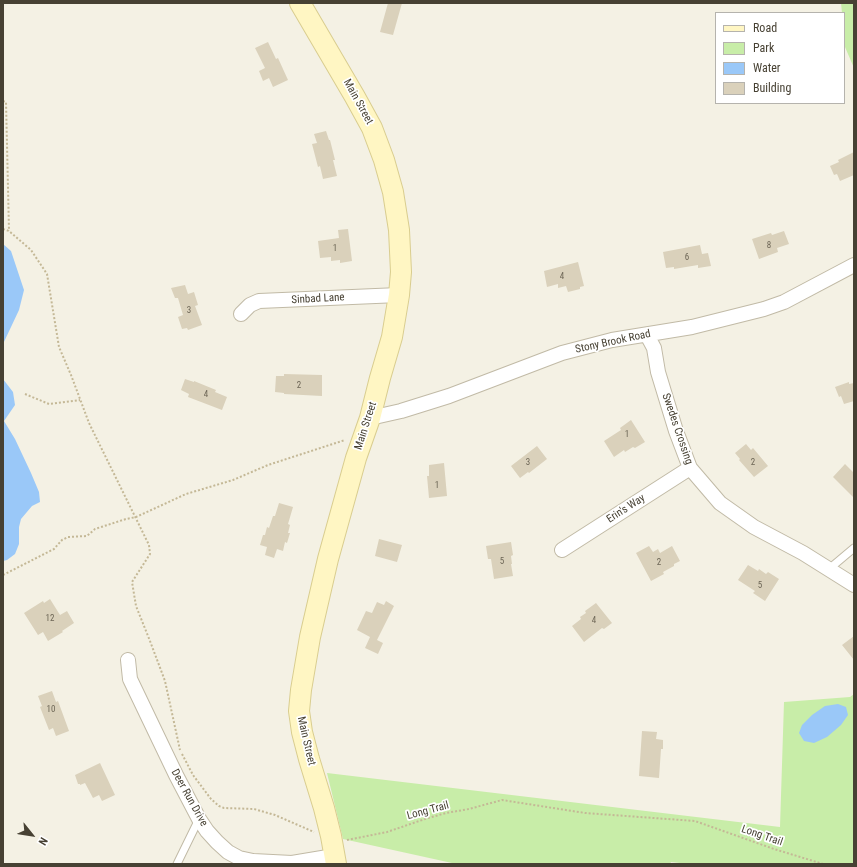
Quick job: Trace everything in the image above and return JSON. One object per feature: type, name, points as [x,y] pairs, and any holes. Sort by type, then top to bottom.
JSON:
[{"type":"main road","name":"Main Street","points":[[300,3],[355,96],[372,128],[384,160],[392,192],[399,230],[401,272],[392,337],[328,559],[310,637],[300,690],[299,711],[302,732],[324,808],[335,860]]},
{"type":"street","name":"Stony Brook Road","points":[[367,427],[401,411],[449,396],[562,353],[612,340],[692,327],[764,309],[784,302],[854,265]]},
{"type":"street","name":"Sinbad Lane","points":[[241,314],[250,305],[259,301],[399,295]]},
{"type":"street","name":"Swedes Crossing","points":[[647,335],[654,348],[658,372],[676,432],[690,468],[720,503],[754,527],[803,553],[854,585]]},
{"type":"street","name":"Erin's Way","points":[[562,550],[690,468]]},
{"type":"street","name":"Deer Run Drive","points":[[128,660],[130,679],[176,775],[199,819],[217,842],[228,852],[240,858],[253,861],[292,863],[335,860]]},
{"type":"lane","points":[[829,569],[854,548]]},
{"type":"lane","points":[[177,864],[199,819]]},
{"type":"path","points":[[3,101],[6,102],[9,231]]},
{"type":"path","points":[[3,229],[9,231],[31,250],[47,274],[58,347],[71,375],[89,423],[136,517]]},
{"type":"path","points":[[25,394],[49,404],[80,400]]},
{"type":"path","points":[[3,575],[54,549],[62,540],[68,537],[87,536],[94,529],[136,517],[186,494],[233,480],[268,464],[349,439],[367,427]]},
{"type":"path","name":"Long Trail","points":[[136,517],[149,545],[150,554],[132,582],[136,606],[165,681],[179,750],[193,775],[211,799],[219,806],[224,808],[254,809],[344,841],[387,832],[446,813],[470,809],[502,800],[586,813],[695,821],[774,849],[823,864]]},
{"type":"green space","points":[[841,3],[854,3],[854,68],[845,47],[845,12],[842,12]]},
{"type":"green space","points":[[854,694],[854,864],[688,864],[671,862],[670,864],[452,864],[343,839],[327,773],[780,827],[784,702],[850,697]]},
{"type":"water","points":[[3,244],[11,251],[24,290],[19,310],[3,344]]},
{"type":"water","points":[[3,379],[13,392],[15,405],[4,421],[15,439],[31,473],[39,492],[40,502],[32,506],[21,519],[19,527],[19,544],[15,554],[3,561]]},
{"type":"water","points":[[838,704],[846,707],[848,715],[841,725],[827,737],[814,743],[804,741],[799,733],[802,725],[812,715],[825,706]]},
{"type":"building","points":[[388,3],[402,3],[393,35],[380,32]]},
{"type":"building","points":[[268,42],[276,59],[278,58],[288,80],[273,87],[269,78],[263,81],[259,71],[265,68],[255,48]]},
{"type":"building","points":[[326,131],[335,160],[333,160],[337,176],[323,179],[312,144],[317,143],[314,134]]},
{"type":"building","points":[[854,152],[854,175],[840,181],[837,174],[834,175],[830,166]]},
{"type":"building","points":[[348,229],[352,261],[340,263],[340,260],[331,261],[331,257],[320,258],[318,241],[339,238],[338,230]]},
{"type":"building","points":[[784,231],[789,244],[777,248],[778,252],[759,259],[752,239],[771,233],[772,235]]},
{"type":"building","points":[[700,245],[702,254],[708,253],[711,266],[698,268],[698,265],[674,269],[674,267],[666,268],[663,252]]},
{"type":"building","points":[[578,262],[584,286],[580,287],[580,289],[568,292],[566,286],[558,288],[558,284],[547,287],[544,271]]},
{"type":"building","points":[[185,285],[188,294],[194,292],[198,305],[195,306],[202,325],[188,330],[187,328],[182,329],[178,317],[183,315],[178,298],[175,298],[171,288]]},
{"type":"building","points":[[284,374],[322,375],[322,396],[284,394],[275,392],[276,376],[284,376]]},
{"type":"building","points":[[185,379],[216,390],[215,392],[227,397],[222,410],[188,397],[189,394],[181,390]]},
{"type":"building","points":[[849,382],[849,384],[854,383],[854,401],[844,404],[835,387]]},
{"type":"building","points":[[631,420],[645,442],[625,452],[624,450],[614,457],[604,441],[621,430],[620,428]]},
{"type":"building","points":[[746,444],[751,450],[753,448],[768,466],[754,477],[739,460],[740,459],[735,453]]},
{"type":"building","points":[[537,446],[547,459],[520,478],[511,466]]},
{"type":"building","points":[[444,463],[447,496],[429,498],[427,476],[429,476],[429,465]]},
{"type":"building","points":[[845,464],[854,473],[854,498],[833,477]]},
{"type":"building","points":[[279,503],[293,507],[288,524],[290,525],[288,533],[290,533],[287,543],[285,542],[283,551],[277,549],[274,558],[265,555],[267,547],[260,545],[267,527],[269,528],[273,516],[275,516]]},
{"type":"building","points":[[379,539],[402,545],[397,562],[375,556]]},
{"type":"building","points":[[511,542],[513,555],[511,556],[511,564],[513,576],[494,579],[491,559],[488,559],[486,546]]},
{"type":"building","points":[[649,546],[653,552],[658,549],[660,553],[672,546],[680,561],[663,572],[664,574],[651,581],[636,553]]},
{"type":"building","points":[[748,565],[758,571],[759,569],[766,574],[768,572],[779,579],[765,601],[753,593],[755,591],[738,580]]},
{"type":"building","points":[[50,599],[60,615],[67,611],[74,623],[48,641],[43,632],[38,635],[24,613],[43,601],[44,603]]},
{"type":"building","points":[[386,601],[394,606],[377,640],[383,643],[378,654],[365,648],[370,637],[357,630],[366,611],[372,613],[377,602],[384,605]]},
{"type":"building","points":[[596,603],[612,623],[604,629],[602,628],[584,642],[572,626],[581,619],[580,617],[586,613],[585,611]]},
{"type":"building","points":[[854,636],[854,660],[842,645]]},
{"type":"building","points":[[52,691],[56,702],[58,701],[69,731],[56,736],[53,728],[49,730],[40,707],[42,706],[38,696]]},
{"type":"building","points":[[642,731],[657,732],[656,739],[663,740],[659,778],[639,776]]},
{"type":"building","points":[[100,763],[115,795],[102,801],[99,795],[93,798],[85,783],[80,785],[78,784],[75,775]]}]
